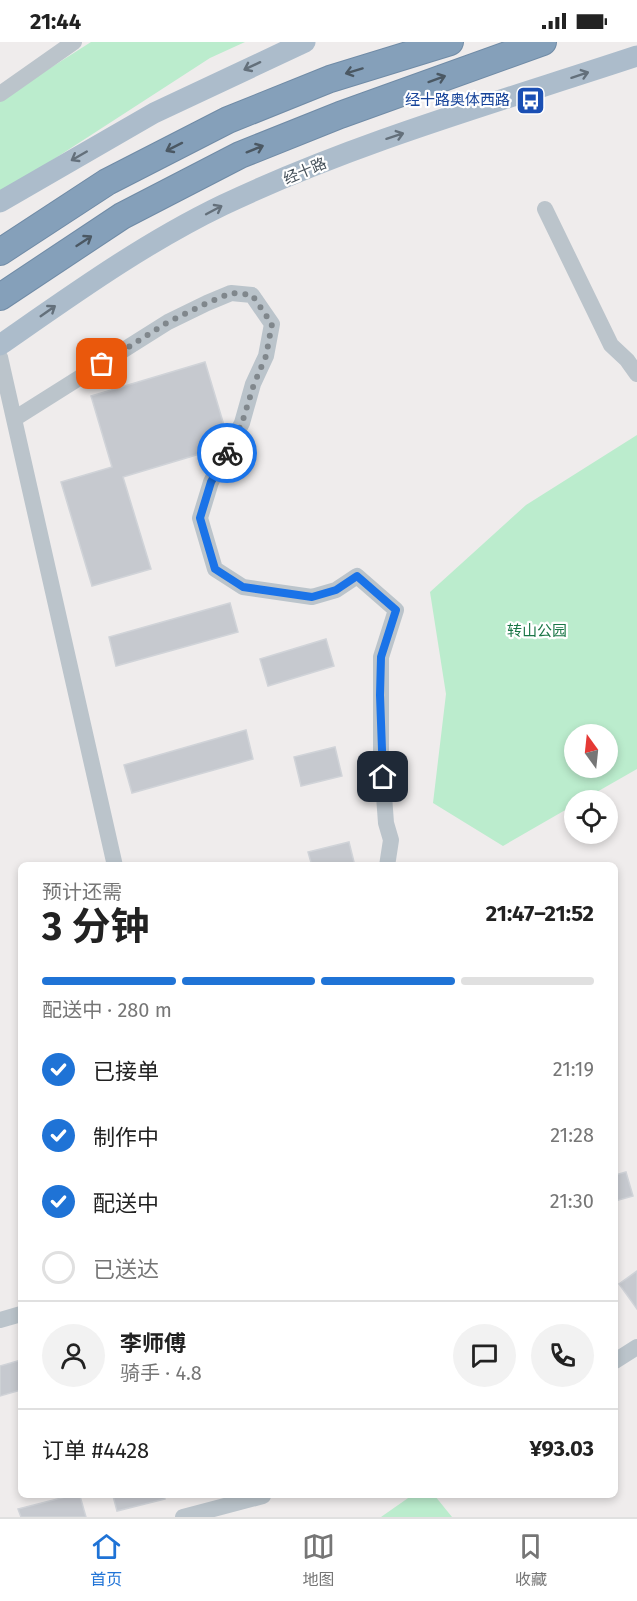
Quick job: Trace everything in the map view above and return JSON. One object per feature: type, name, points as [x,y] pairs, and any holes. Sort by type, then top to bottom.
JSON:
[{"type":"highway","points":[[0,252],[107,182],[228,120],[330,79],[450,42]]},
{"type":"highway","points":[[0,297],[122,216],[240,155],[340,115],[543,42]]},
{"type":"main road","points":[[0,202],[154,113],[306,42]]},
{"type":"main road","name":"经十路","points":[[0,345],[78,290],[149,245],[223,205],[357,148],[637,56]]},
{"type":"street","points":[[0,94],[74,42]]},
{"type":"street","points":[[545,209],[611,345],[627,360],[637,374]]},
{"type":"street","points":[[14,419],[168,322],[231,293],[252,295],[272,324],[266,356],[254,384],[242,423],[211,482],[200,518],[215,569],[243,587],[312,597],[336,590],[357,576],[396,610],[381,657],[381,754],[386,823],[391,840],[388,862]]},
{"type":"street","points":[[0,357],[114,862]]},
{"type":"street","points":[[0,1320],[18,1315]]},
{"type":"street","points":[[618,1359],[637,1347]]},
{"type":"street","points":[[183,1517],[253,1498]]},
{"type":"green space","points":[[91,42],[245,42],[210,58],[0,194],[0,100]]},
{"type":"green space","name":"转山公园","points":[[637,435],[637,769],[600,790],[564,790],[564,811],[503,846],[433,803],[446,694],[430,592],[526,505]]},
{"type":"green space","points":[[408,1498],[437,1498],[452,1517],[381,1517]]},
{"type":"building","points":[[205,362],[226,432],[216,449],[123,477],[151,569],[92,586],[61,482],[112,467],[91,396]]},
{"type":"building","points":[[230,603],[238,632],[116,666],[109,637]]},
{"type":"building","points":[[326,639],[334,666],[268,686],[260,659]]},
{"type":"building","points":[[246,730],[253,759],[132,793],[124,765]]},
{"type":"building","points":[[335,747],[342,776],[301,786],[294,757]]},
{"type":"building","points":[[349,842],[354,862],[311,862],[308,852]]},
{"type":"building","points":[[626,1172],[633,1196],[618,1200],[618,1174]]},
{"type":"building","points":[[637,1271],[637,1309],[619,1284]]},
{"type":"building","points":[[18,1361],[18,1391],[0,1396],[0,1366]]},
{"type":"building","points":[[61,1498],[81,1498],[86,1517],[21,1517],[18,1509]]},
{"type":"building","points":[[114,1498],[165,1499],[117,1511]]},
{"type":"way so far","points":[[102,364],[168,322],[207,303],[231,293],[252,295],[272,324],[266,356],[254,384],[242,423],[227,453]]},
{"type":"place","name":"经十路奥体西路","points":[[531,100]]},
{"type":"route","points":[[227,453],[211,482],[200,518],[215,569],[243,587],[312,597],[336,590],[357,576],[396,610],[381,657],[383,777]]}]
